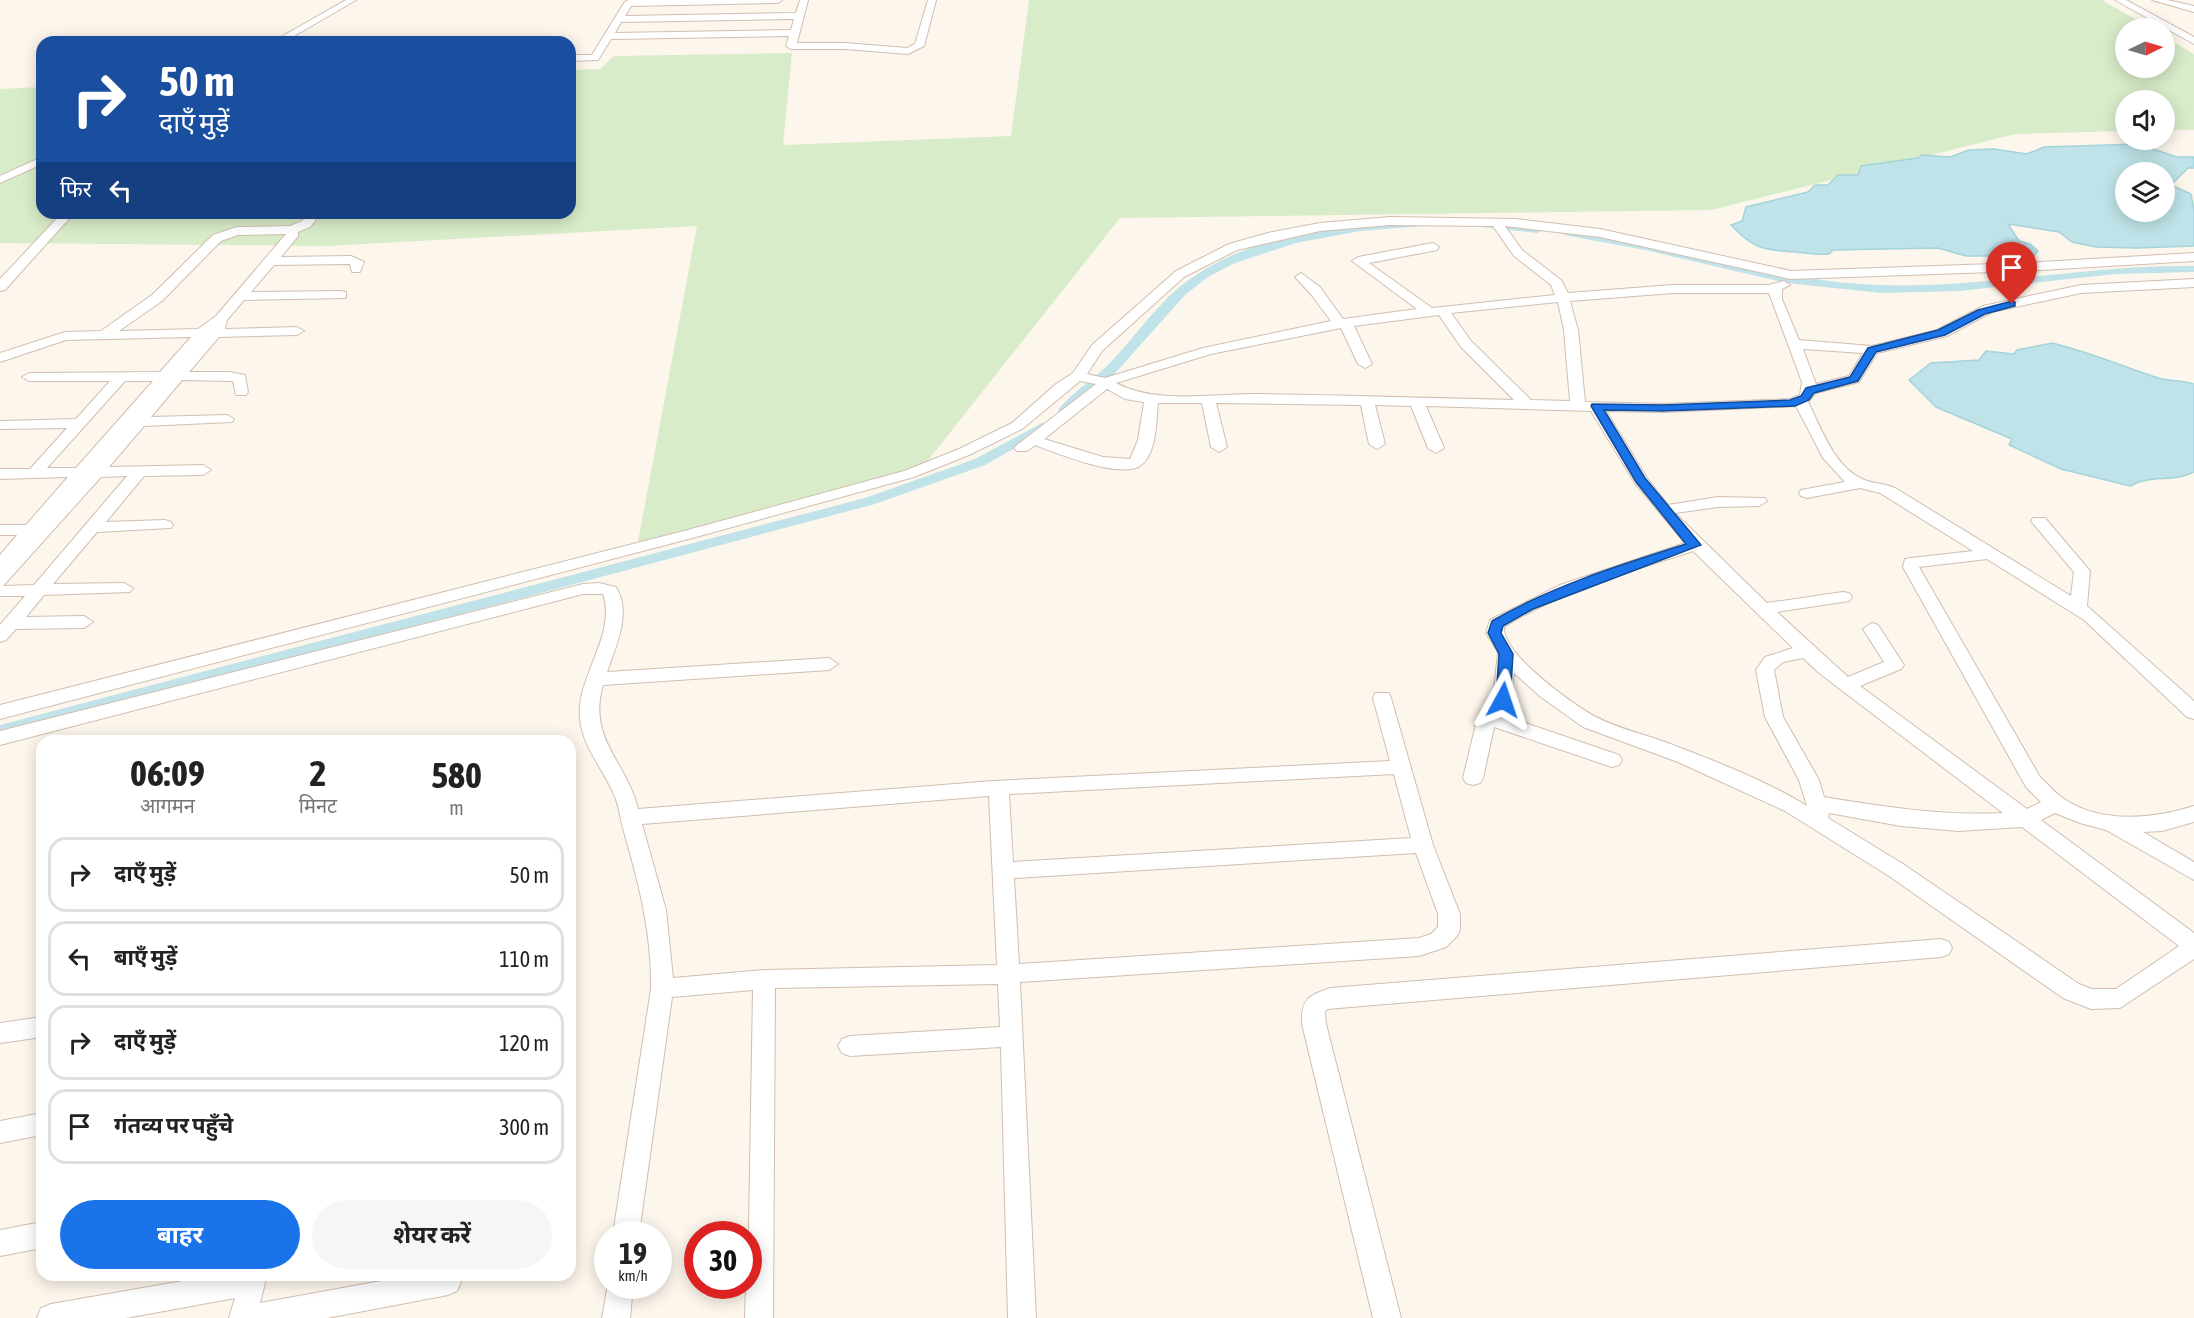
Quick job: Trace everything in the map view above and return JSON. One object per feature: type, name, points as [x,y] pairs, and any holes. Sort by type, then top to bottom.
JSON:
[{"type":"street","points":[[288,36],[352,0]]},
{"type":"street","points":[[576,58],[595,58],[628,3],[778,0]]},
{"type":"street","points":[[804,0],[791,46],[915,50],[919,46],[932,0]]},
{"type":"street","points":[[2119,0],[2194,40]]},
{"type":"street","points":[[2156,0],[2194,9]]},
{"type":"street","points":[[2172,4],[2194,17]]},
{"type":"street","points":[[619,19],[799,16]]},
{"type":"street","points":[[608,36],[795,33]]},
{"type":"street","points":[[0,174],[36,157]]},
{"type":"street","points":[[0,180],[36,163]]},
{"type":"street","points":[[0,287],[62,219]]},
{"type":"street","points":[[104,335],[157,298],[217,238],[237,231],[292,230],[306,224],[310,219]]},
{"type":"street","points":[[1151,399],[1145,440],[1136,462],[1130,465],[1113,465],[1028,444],[1095,381],[1097,348],[1180,274],[1233,248],[1320,227],[1390,221],[1497,225],[1600,233],[1791,279],[2194,257]]},
{"type":"street","points":[[1497,225],[1518,253],[1556,283],[1563,297],[1587,406],[1640,480],[1694,545],[1806,652],[1846,685],[2194,946],[2120,998],[2091,999],[2071,991],[1896,870],[1792,806],[1685,757],[1590,722],[1548,693],[1506,654],[1495,633],[1496,624],[1528,606],[1622,568],[1694,545]]},
{"type":"street","points":[[0,581],[80,472],[132,422],[292,236],[292,230]]},
{"type":"street","points":[[1433,247],[1358,261],[1436,311],[1527,405]]},
{"type":"street","points":[[271,261],[351,260],[358,262],[356,269]]},
{"type":"street","points":[[1301,277],[1343,323],[1365,364]]},
{"type":"street","points":[[0,712],[690,534],[909,474],[964,452],[1017,426],[1061,387],[1116,378],[1208,351],[1343,323],[1436,311],[1563,297],[1673,289],[1775,288],[1791,279]]},
{"type":"street","points":[[1794,344],[1872,350],[1942,333],[1988,309],[2069,292],[2109,286],[2194,283]]},
{"type":"street","points":[[1775,288],[1776,299],[1809,382],[1805,395],[1838,470],[1859,484],[1889,491],[2078,607],[2100,623],[2194,712]]},
{"type":"street","points":[[241,296],[341,295]]},
{"type":"street","points":[[0,358],[52,338],[213,328],[297,332]]},
{"type":"street","points":[[1095,381],[1130,396],[1151,399],[1367,400],[1705,407],[1791,403],[1805,395],[1854,379],[1872,350]]},
{"type":"street","points":[[34,474],[122,376]]},
{"type":"street","points":[[29,377],[240,378],[241,392]]},
{"type":"street","points":[[1208,398],[1219,447]]},
{"type":"street","points":[[1367,400],[1377,444]]},
{"type":"street","points":[[1417,402],[1436,448]]},
{"type":"street","points":[[132,422],[228,419]]},
{"type":"street","points":[[0,565],[97,472],[132,422]]},
{"type":"street","points":[[0,424],[80,423]]},
{"type":"street","points":[[0,474],[203,470]]},
{"type":"street","points":[[5,629],[140,471]]},
{"type":"street","points":[[1807,493],[1859,484]]},
{"type":"street","points":[[1665,510],[1718,502],[1759,501]]},
{"type":"street","points":[[2039,521],[2082,572],[2078,607]]},
{"type":"street","points":[[93,527],[165,525]]},
{"type":"street","points":[[0,530],[38,530]]},
{"type":"street","points":[[1989,554],[1916,562],[1911,563],[1911,567],[2033,782],[2055,804],[2091,819],[2152,824],[2183,819],[2194,814]]},
{"type":"street","points":[[0,591],[124,588]]},
{"type":"street","points":[[0,738],[583,589],[599,588],[610,591],[615,607],[609,638],[590,694],[588,718],[598,751],[625,798],[653,895],[664,958],[662,989],[628,1221]]},
{"type":"street","points":[[1762,609],[1843,597]]},
{"type":"street","points":[[5,629],[84,622]]},
{"type":"street","points":[[1846,685],[1895,665],[1872,629]]},
{"type":"street","points":[[1806,652],[1778,657],[1768,663],[1765,670],[1774,717],[1809,780],[1822,824]]},
{"type":"street","points":[[1473,778],[1485,724],[1501,713],[1506,654]]},
{"type":"street","points":[[596,679],[829,664]]},
{"type":"street","points":[[662,989],[764,979],[1008,974],[1419,947],[1438,941],[1449,930],[1449,914],[1423,845],[1382,698]]},
{"type":"street","points":[[1492,719],[1612,760]]},
{"type":"street","points":[[629,817],[999,788],[1401,767]]},
{"type":"street","points":[[999,788],[1012,1036],[1022,1318]]},
{"type":"street","points":[[1817,804],[1933,822],[1959,823],[2026,819],[2055,804]]},
{"type":"street","points":[[2110,822],[2194,872]]},
{"type":"street","points":[[1003,872],[1423,845]]},
{"type":"street","points":[[1387,1318],[1314,1024],[1313,1009],[1319,1002],[1330,998],[1941,948]]},
{"type":"street","points":[[759,1318],[764,979]]},
{"type":"street","points":[[0,1033],[36,1028]]},
{"type":"street","points":[[850,1046],[1012,1036]]},
{"type":"street","points":[[0,1131],[36,1125]]},
{"type":"street","points":[[0,1243],[36,1236]]},
{"type":"street","points":[[51,1318],[243,1281]]},
{"type":"street","points":[[243,1318],[252,1281]]},
{"type":"street","points":[[255,1318],[448,1282]]},
{"type":"street","points":[[615,1318],[618,1299]]},
{"type":"green space","points":[[1029,0],[2102,0],[2133,18],[2115,18],[2115,78],[2175,78],[2175,43],[2194,54],[2194,130],[2175,130],[2175,90],[2115,90],[2115,131],[2015,134],[1711,210],[1120,218],[922,468],[637,547],[697,226],[326,246],[0,243],[0,89],[36,87],[36,219],[576,219],[576,70],[600,69],[614,56],[792,53],[783,145],[1011,136]]},
{"type":"water","points":[[2115,145],[2115,150],[2156,150],[2177,157],[2194,157],[2194,168],[2188,168],[2175,181],[2175,162],[2115,162],[2115,222],[2175,222],[2175,187],[2191,194],[2194,210],[2194,246],[2096,247],[2072,242],[2059,232],[2008,224],[2019,241],[2030,244],[2038,251],[2034,256],[1966,256],[1938,248],[1833,250],[1829,254],[1816,254],[1760,247],[1746,239],[1731,225],[1742,221],[1746,207],[1808,192],[1815,185],[1828,185],[1838,175],[1858,175],[1861,166],[1918,158],[1922,155],[1950,157],[1969,150],[1994,149],[2027,154],[2044,147]]},
{"type":"water","points":[[2052,343],[2158,378],[2194,384],[2194,472],[2178,477],[2146,480],[2130,486],[2061,469],[2009,445],[2012,439],[1936,407],[1909,380],[1931,363],[1979,360],[1986,351],[2014,354],[2017,350]]},
{"type":"waterway","points":[[1065,410],[1113,367],[1181,292],[1204,275],[1231,261],[1294,240],[1360,228],[1420,224]]},
{"type":"waterway","points":[[1485,225],[1537,230]]},
{"type":"waterway","points":[[1568,233],[1645,246],[1786,279],[1881,289],[1959,287],[2116,270],[2194,269]]},
{"type":"waterway","points":[[0,731],[870,501],[980,462],[1042,427]]},
{"type":"route","points":[[1503,700],[1506,654],[1495,633],[1496,624],[1528,606],[1622,568],[1694,545],[1640,480],[1596,406],[1663,408],[1791,403],[1806,398],[1810,390],[1854,379],[1868,353],[1872,350],[1942,333],[1988,309],[2012,304]]}]
